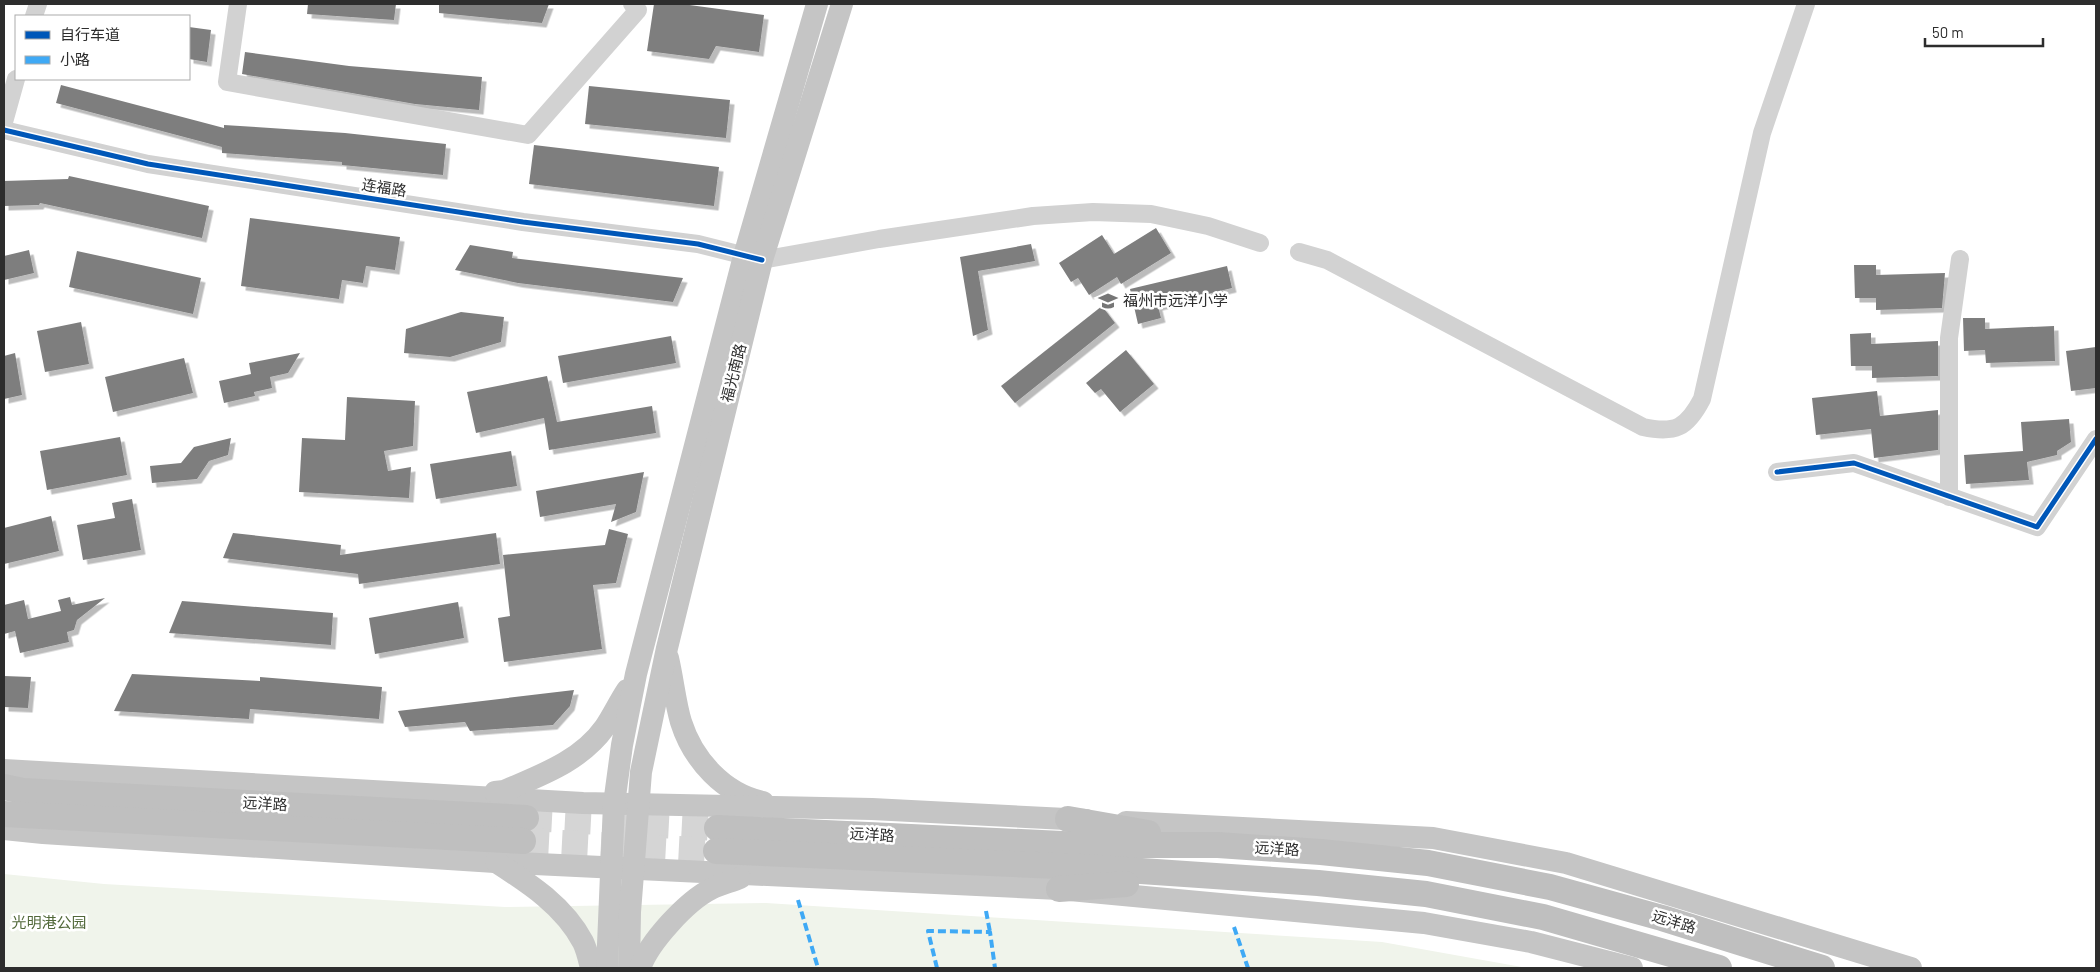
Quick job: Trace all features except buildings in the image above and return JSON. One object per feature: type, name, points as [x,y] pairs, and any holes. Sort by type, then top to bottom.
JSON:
[{"type":"highway","name":"远洋路","points":[[4,787],[23,791],[524,830],[4,814]]},
{"type":"highway","points":[[1068,818],[1218,845]]},
{"type":"highway","name":"远洋路","points":[[1719,968],[1543,917],[1426,894],[1318,883],[1217,878],[716,840],[1218,845],[1321,852],[1428,863],[1541,885],[1662,918],[1822,968]]},
{"type":"highway","points":[[1059,889],[1217,878]]},
{"type":"main road","name":"福光南路","points":[[622,868],[614,804],[622,745],[636,674],[753,258],[817,4]]},
{"type":"main road","name":"福光南路","points":[[622,868],[638,805],[645,747],[753,258],[842,4]]},
{"type":"main road","points":[[667,648],[681,723],[699,761],[726,785],[752,800],[784,806]]},
{"type":"main road","points":[[471,795],[504,791],[558,768],[582,750],[604,728],[636,674]]},
{"type":"main road","points":[[4,770],[614,804],[784,806],[1068,818],[1433,838],[1566,863],[1911,968]]},
{"type":"main road","points":[[4,829],[43,834],[496,862],[1059,889],[1424,923],[1531,942],[1632,968]]},
{"type":"main road","points":[[496,862],[536,888],[564,915],[584,943],[591,968]]},
{"type":"main road","points":[[607,968],[619,922],[622,868]]},
{"type":"main road","points":[[640,968],[660,937],[679,914],[711,889],[749,875]]},
{"type":"main road","points":[[619,922],[629,968]]},
{"type":"street","points":[[238,4],[227,82],[528,135],[638,10],[632,4]]},
{"type":"street","points":[[1299,252],[1327,260],[1643,427],[1663,431],[1681,427],[1694,415],[1702,399],[1762,132],[1806,4]]},
{"type":"street","points":[[4,122],[16,80]]},
{"type":"street","name":"连福路","points":[[4,130],[148,164],[523,222],[698,244],[753,258]]},
{"type":"street","points":[[753,258],[1033,216],[1093,212],[1151,214],[1208,226],[1260,243]]},
{"type":"street","points":[[1949,497],[1950,338],[1960,259]]},
{"type":"street","points":[[1777,472],[1854,463],[2037,527],[2096,439]]},
{"type":"green space","name":"光明港公园","points":[[4,874],[104,884],[505,907],[766,903],[1382,942],[1528,968],[4,968]]},
{"type":"tunnel","points":[[526,818],[717,828]]},
{"type":"tunnel","points":[[523,841],[716,851]]},
{"type":"marked path","points":[[798,900],[818,968]]},
{"type":"marked path","points":[[986,911],[990,932]]},
{"type":"marked path","points":[[1234,927],[1248,968]]},
{"type":"marked path","points":[[937,968],[928,931],[990,932],[995,968]]},
{"type":"cycle path","points":[[4,130],[148,164],[523,222],[698,244],[762,260]]},
{"type":"cycle path","points":[[1777,472],[1854,463],[2037,527],[2096,439]]},
{"type":"place","name":"福州市远洋小学","points":[[1108,301]]}]
